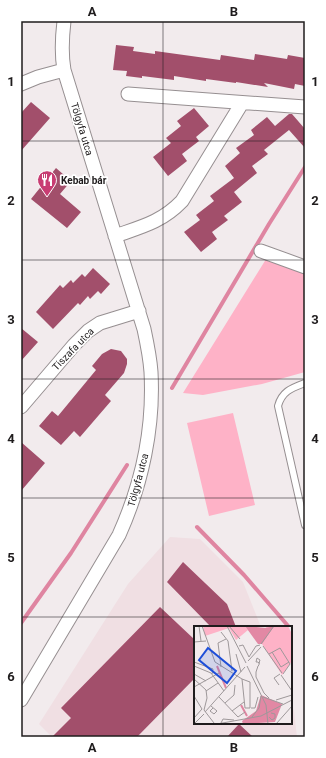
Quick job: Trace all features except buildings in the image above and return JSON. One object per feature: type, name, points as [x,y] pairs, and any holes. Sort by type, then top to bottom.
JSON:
[{"type":"street","name":"Tölgyfa utca","points":[[21,700],[119,535],[129,514],[144,460],[152,404],[151,370],[144,329],[64,70],[62,58],[62,39],[64,21]]},
{"type":"street","points":[[21,84],[26,81],[64,70]]},
{"type":"street","points":[[128,94],[305,107]]},
{"type":"street","points":[[115,236],[159,220],[173,210],[182,201],[242,102]]},
{"type":"street","points":[[261,251],[305,267]]},
{"type":"street","name":"Tiszafa utca","points":[[21,407],[74,345],[88,331],[100,323],[139,311]]},
{"type":"lane","points":[[305,383],[290,389],[281,398],[278,406],[305,526]]},
{"type":"shaded area","points":[[268,256],[305,269],[305,372],[262,384],[203,395],[183,393]]},
{"type":"shaded area","points":[[233,413],[255,505],[209,516],[187,423]]},
{"type":"shaded area","points":[[170,537],[200,539],[243,582],[261,626],[194,626],[194,724],[292,724],[292,706],[297,737],[52,737],[39,724],[128,584]]},
{"type":"waterway","points":[[172,388],[269,224],[305,167]]},
{"type":"waterway","points":[[21,623],[71,553],[127,465]]},
{"type":"waterway","points":[[197,527],[244,575],[288,626]]},
{"type":"place","name":"Kebab bár","points":[[47,197]]}]
